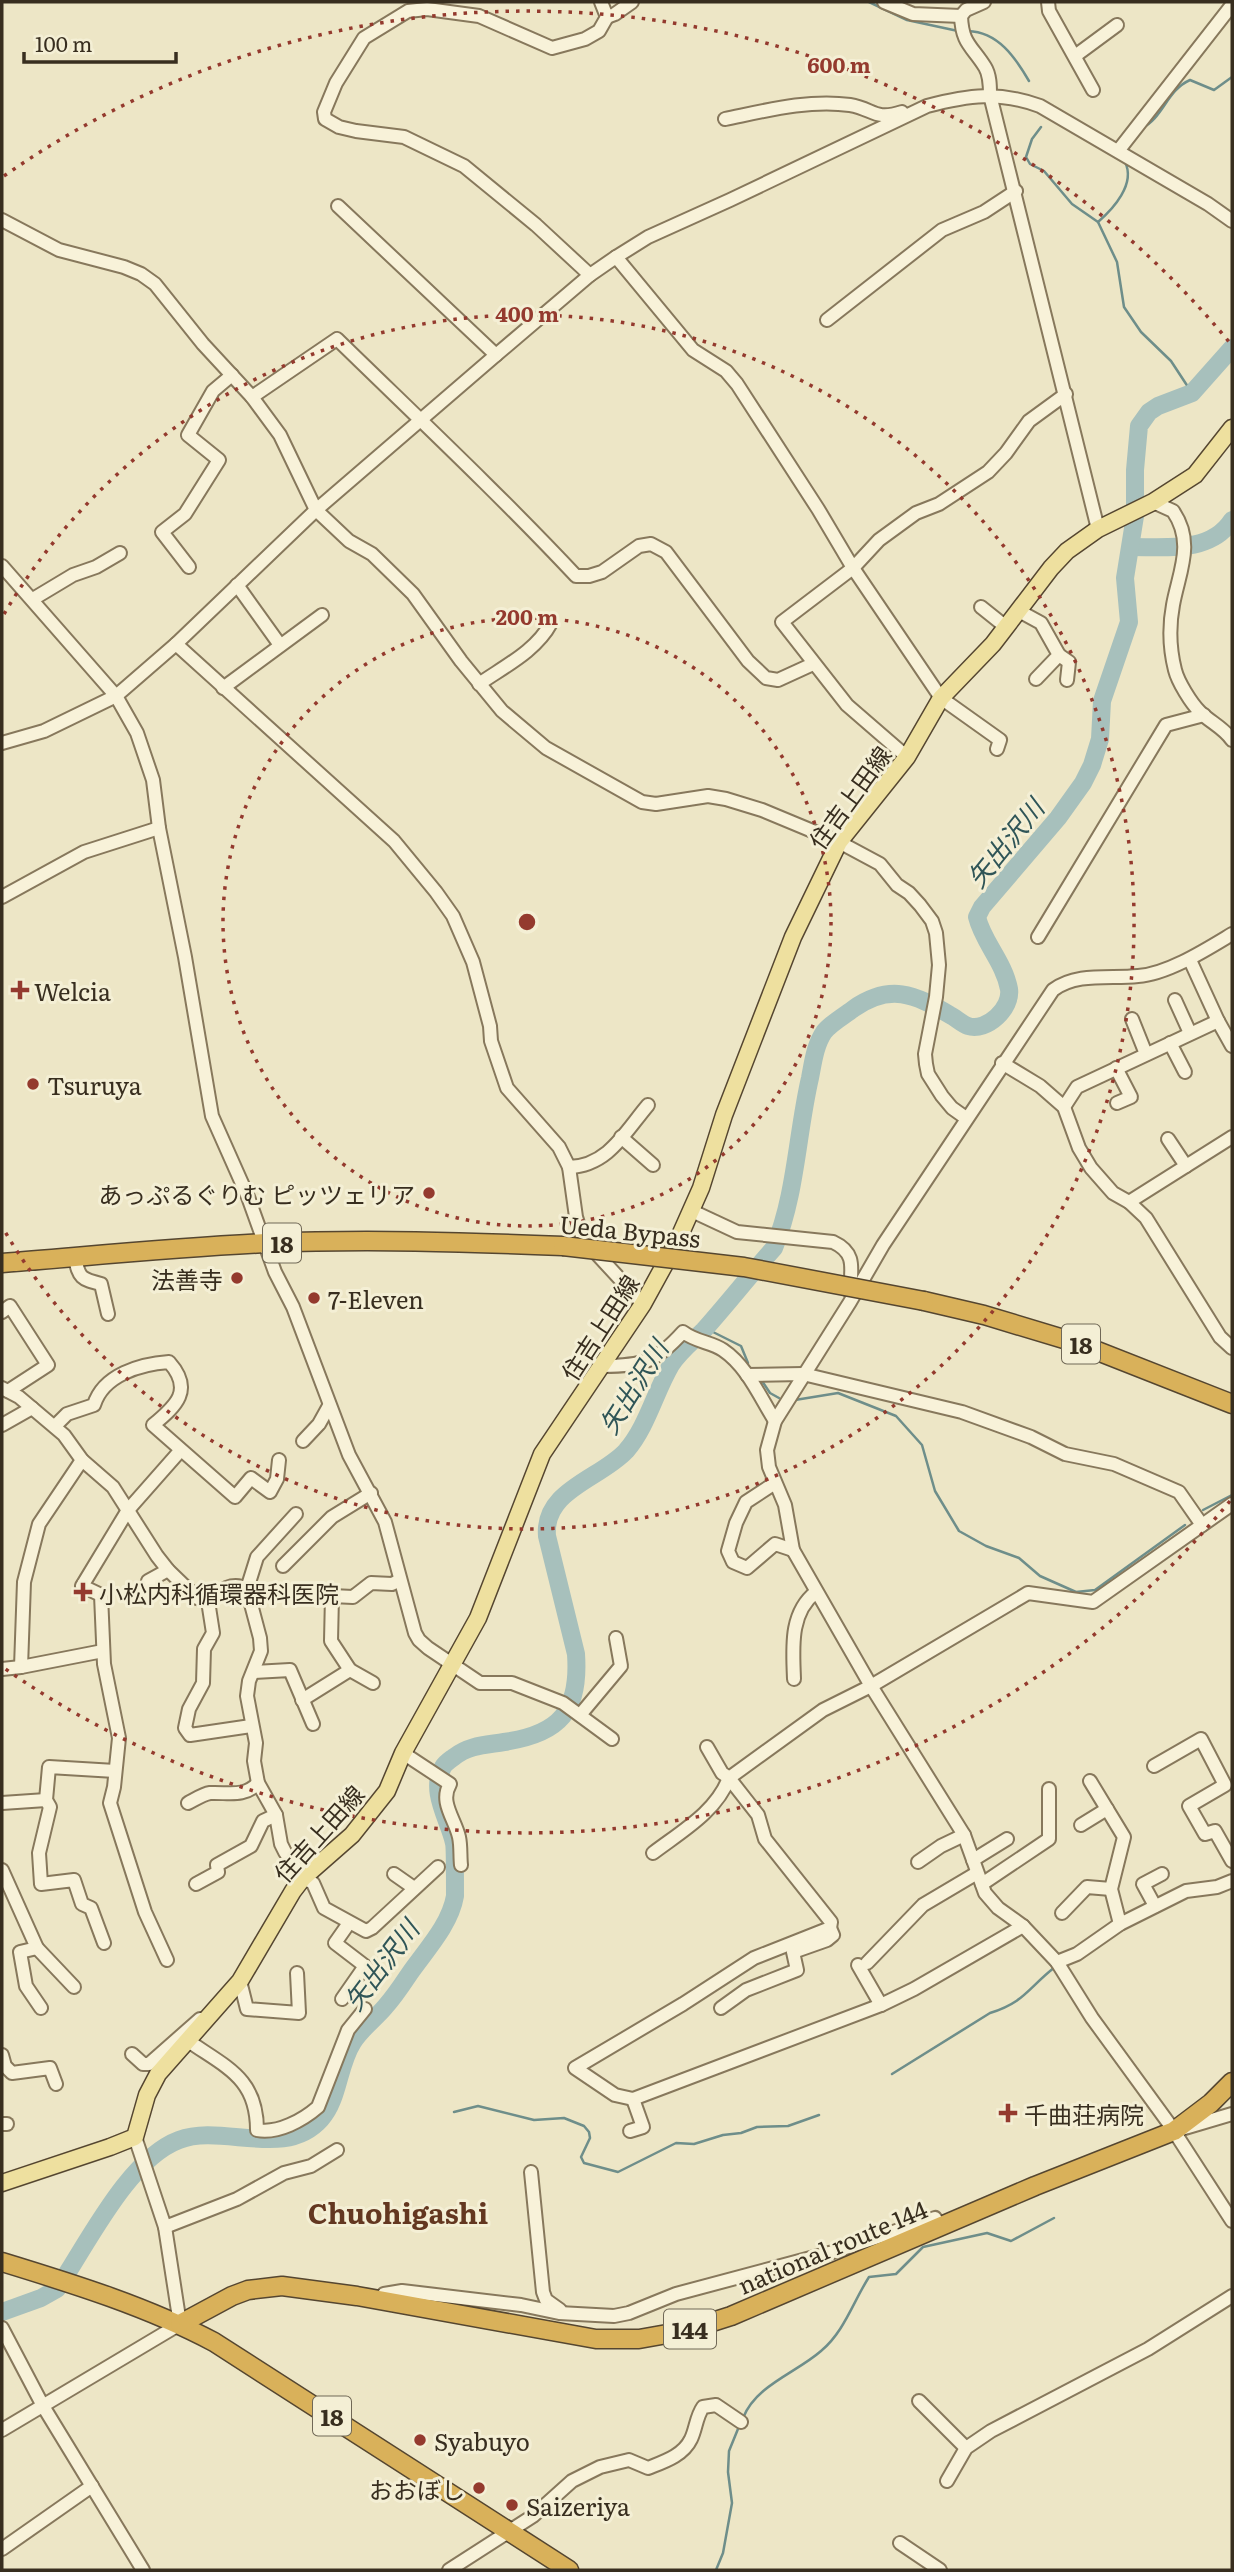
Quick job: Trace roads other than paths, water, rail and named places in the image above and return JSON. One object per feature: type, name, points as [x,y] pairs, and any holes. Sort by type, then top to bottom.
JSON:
[{"type":"highway","name":"Ueda Bypass","points":[[2,1263],[265,1243],[430,1241],[562,1246],[744,1267],[984,1315],[1077,1343],[1232,1404]]},
{"type":"highway","name":"national route 144","points":[[180,2324],[232,2296],[266,2287],[293,2287],[596,2339],[639,2339],[684,2331],[731,2316],[940,2226],[1174,2131],[1211,2103],[1232,2082]]},
{"type":"highway","name":"18","points":[[2,2262],[180,2324],[214,2342],[569,2570]]},
{"type":"main road","name":"住吉上田線","points":[[135,2137],[152,2084],[183,2044],[240,1981],[303,1878],[352,1835],[387,1791],[403,1753],[454,1666],[478,1618],[542,1454],[643,1304],[692,1211],[724,1115],[793,937],[839,842],[907,757],[940,698],[1006,627],[1051,568],[1068,551],[1098,529],[1148,505],[1195,475],[1232,428]]},
{"type":"main road","points":[[2,2183],[135,2137]]},
{"type":"street","points":[[601,2],[607,17]]},
{"type":"street","points":[[590,275],[536,225],[464,166],[404,137],[339,127],[325,119],[324,112],[336,83],[364,38],[408,11],[427,9],[480,16],[552,48],[584,39],[599,31],[607,17],[632,2]]},
{"type":"street","points":[[884,2],[913,14],[961,16]]},
{"type":"street","points":[[984,2],[966,10],[961,16],[964,36],[970,50],[986,68],[990,95],[1098,529]]},
{"type":"street","points":[[1048,2],[1049,11],[1093,90]]},
{"type":"street","points":[[1118,151],[1232,5]]},
{"type":"street","points":[[1075,56],[1117,25]]},
{"type":"street","points":[[2,743],[44,731],[116,696],[176,644],[316,510],[590,275],[616,257],[648,237],[927,106],[960,97],[1017,97],[1040,106],[1208,204],[1232,221]]},
{"type":"street","points":[[725,119],[778,108],[823,105],[852,105],[881,116],[908,112],[911,114]]},
{"type":"street","points":[[827,320],[942,230],[984,212],[1016,191]]},
{"type":"street","points":[[338,206],[496,355]]},
{"type":"street","points":[[2,220],[59,250],[141,274],[155,284],[203,344],[252,397],[280,435],[316,510],[349,541],[372,554],[413,594],[502,711],[546,748],[642,802],[656,804],[708,796],[726,799],[762,810],[839,842],[880,864],[897,885],[915,899],[932,921],[939,948],[936,997],[925,1054],[928,1074],[952,1108],[966,1118]]},
{"type":"street","points":[[616,257],[693,349],[726,371],[737,384],[818,509],[852,568],[940,698],[1000,740],[997,749]]},
{"type":"street","points":[[252,397],[337,339],[452,449],[576,576],[602,572],[639,545],[651,544],[666,552],[748,661],[766,678],[778,680],[813,664]]},
{"type":"street","points":[[189,567],[162,532],[185,514],[219,460],[188,435],[214,391],[232,375]]},
{"type":"street","points":[[907,757],[847,705],[782,622],[852,568],[879,540],[907,520],[939,504],[988,472],[1006,453],[1029,421],[1066,394]]},
{"type":"street","points":[[1148,505],[1173,511],[1184,544],[1183,571],[1173,607],[1171,647],[1175,673],[1198,711],[1231,735]]},
{"type":"street","points":[[33,599],[73,575],[96,567],[120,553]]},
{"type":"street","points":[[2,566],[116,696],[136,733],[153,780],[159,828],[183,946],[212,1116],[248,1197],[275,1272],[293,1307],[349,1455],[384,1522],[419,1640],[480,1683],[512,1683],[563,1703],[612,1739]]},
{"type":"street","points":[[237,585],[280,645]]},
{"type":"street","points":[[981,607],[1006,627]]},
{"type":"street","points":[[1019,611],[1041,623],[1059,655],[1069,662],[1068,680]]},
{"type":"street","points":[[223,688],[322,615]]},
{"type":"street","points":[[479,684],[534,646],[545,635],[551,623]]},
{"type":"street","points":[[176,644],[394,841],[453,916],[473,962],[490,1026],[491,1041],[507,1088],[559,1147],[569,1167],[574,1209],[583,1239],[643,1304]]},
{"type":"street","points":[[1035,679],[1059,655]]},
{"type":"street","points":[[1038,937],[1166,725],[1204,715]]},
{"type":"street","points":[[2,897],[84,852],[159,828]]},
{"type":"street","points":[[1232,934],[1190,960],[1139,976],[1104,975],[1058,986],[1044,999],[883,1245],[803,1374],[775,1420],[767,1450],[769,1467],[785,1505],[793,1550],[870,1686],[964,1835],[991,1902],[1023,1926],[1057,1962],[1091,2018],[1174,2131],[1232,2221]]},
{"type":"street","points":[[1190,960],[1232,1046]]},
{"type":"street","points":[[1175,1000],[1190,1033]]},
{"type":"street","points":[[1132,1019],[1146,1054]]},
{"type":"street","points":[[1064,1107],[1077,1087],[1218,1021]]},
{"type":"street","points":[[1170,1043],[1185,1072]]},
{"type":"street","points":[[1002,1063],[1040,1086],[1064,1107],[1079,1148],[1091,1168],[1113,1193],[1129,1202],[1146,1218],[1220,1337],[1232,1348]]},
{"type":"street","points":[[1116,1068],[1131,1097],[1117,1102]]},
{"type":"street","points":[[569,1167],[590,1165],[598,1161],[648,1105]]},
{"type":"street","points":[[621,1137],[653,1165]]},
{"type":"street","points":[[1129,1202],[1232,1137]]},
{"type":"street","points":[[1168,1139],[1186,1166]]},
{"type":"street","points":[[692,1211],[737,1233],[832,1242],[847,1250],[851,1261],[850,1302]]},
{"type":"street","points":[[75,1258],[79,1275],[83,1279],[101,1284],[108,1314]]},
{"type":"street","points":[[2,1312],[10,1306],[48,1365],[5,1390],[55,1426],[82,1460],[113,1487],[156,1556],[168,1570],[197,1598],[208,1601]]},
{"type":"street","points":[[603,1366],[639,1365],[666,1351],[683,1332],[701,1343],[723,1350],[747,1375],[775,1420]]},
{"type":"street","points":[[55,1426],[67,1413],[94,1405],[98,1392],[107,1382],[153,1363],[169,1362],[177,1370],[182,1388],[180,1398],[153,1425],[180,1451],[234,1497],[251,1478],[270,1492],[277,1479],[279,1460]]},
{"type":"street","points":[[747,1375],[803,1374],[962,1412],[1031,1437],[1065,1454],[1114,1464],[1179,1492],[1202,1524]]},
{"type":"street","points":[[303,1441],[319,1424],[329,1406]]},
{"type":"street","points":[[2,1425],[32,1408]]},
{"type":"street","points":[[167,1960],[145,1912],[110,1803],[118,1738],[103,1651],[101,1594],[82,1586],[128,1510],[180,1451]]},
{"type":"street","points":[[21,1667],[24,1582],[38,1524],[82,1460]]},
{"type":"street","points":[[775,1483],[746,1502],[736,1523],[728,1551],[733,1562],[747,1568],[775,1544],[793,1550]]},
{"type":"street","points":[[284,1566],[332,1517],[371,1493]]},
{"type":"street","points":[[653,1853],[713,1806],[723,1794],[729,1778],[823,1710],[870,1686],[1028,1593],[1093,1602],[1232,1504]]},
{"type":"street","points":[[296,1514],[257,1557],[247,1589],[258,1623],[261,1651],[249,1681],[247,1696],[256,1743],[254,1761],[258,1783],[276,1815],[281,1844],[303,1878],[313,1883],[324,1908],[366,1931],[438,1867]]},
{"type":"street","points":[[148,1581],[168,1570]]},
{"type":"street","points":[[373,1683],[350,1670],[331,1641],[332,1596],[352,1597],[372,1583],[392,1584],[400,1580]]},
{"type":"street","points":[[208,1601],[227,1587],[241,1586],[247,1589]]},
{"type":"street","points":[[794,1679],[793,1642],[796,1621],[802,1608],[816,1592]]},
{"type":"street","points":[[208,1601],[213,1633],[204,1649],[203,1683],[189,1709],[185,1728],[190,1735],[251,1726]]},
{"type":"street","points":[[579,1715],[621,1666],[622,1659],[616,1638]]},
{"type":"street","points":[[2,1669],[103,1651]]},
{"type":"street","points":[[254,1672],[290,1670],[313,1724]]},
{"type":"street","points":[[302,1700],[350,1670]]},
{"type":"street","points":[[1154,1766],[1201,1739],[1225,1785],[1189,1806],[1205,1834],[1215,1831],[1232,1861]]},
{"type":"street","points":[[707,1747],[722,1773],[758,1815],[765,1839],[831,1922],[833,1935],[827,1940],[793,1952],[797,1970],[746,1990],[721,2008]]},
{"type":"street","points":[[403,1753],[450,1784],[446,1791],[447,1806],[459,1838],[461,1866]]},
{"type":"street","points":[[104,1943],[91,1908],[82,1904],[74,1880],[41,1884],[39,1853],[50,1807],[46,1800],[49,1767],[115,1771]]},
{"type":"street","points":[[1090,1781],[1124,1837],[1111,1889],[1120,1924]]},
{"type":"street","points":[[188,1803],[209,1793],[241,1794],[251,1791],[258,1783]]},
{"type":"street","points":[[881,2005],[862,1964],[923,1905],[977,1872],[1049,1839],[1048,1790]]},
{"type":"street","points":[[2,1803],[46,1800]]},
{"type":"street","points":[[1081,1825],[1107,1809]]},
{"type":"street","points":[[196,1884],[218,1872],[218,1866],[251,1846],[263,1821],[276,1815]]},
{"type":"street","points":[[918,1862],[941,1846],[964,1835]]},
{"type":"street","points":[[977,1872],[1007,1839]]},
{"type":"street","points":[[2,1870],[37,1948],[74,1987]]},
{"type":"street","points":[[394,1874],[414,1888]]},
{"type":"street","points":[[1155,1906],[1143,1884],[1162,1874]]},
{"type":"street","points":[[1057,1962],[1077,1954],[1120,1924],[1186,1891],[1217,1887],[1232,1881]]},
{"type":"street","points":[[1062,1913],[1087,1887],[1111,1889]]},
{"type":"street","points":[[342,1999],[365,1966],[335,1943],[349,1923]]},
{"type":"street","points":[[830,1928],[754,1958],[575,2068],[615,2095],[633,2099],[881,2005],[1023,1926]]},
{"type":"street","points":[[37,1948],[20,1952],[26,1986],[41,2008]]},
{"type":"street","points":[[240,1981],[247,2009],[299,2013],[297,1973]]},
{"type":"street","points":[[158,2056],[183,2044],[241,2078],[252,2095],[257,2130],[275,2130],[312,2112],[318,2106],[348,2030],[365,2009]]},
{"type":"street","points":[[131,2054],[146,2065],[197,2020],[203,2017],[206,2019]]},
{"type":"street","points":[[2,2055],[5,2066],[12,2073],[50,2068],[56,2084]]},
{"type":"street","points":[[629,2131],[643,2127],[633,2099]]},
{"type":"street","points":[[1174,2131],[1232,2114]]},
{"type":"street","points":[[2,2430],[180,2324],[165,2227],[135,2137]]},
{"type":"street","points":[[165,2227],[237,2199],[284,2173],[311,2166],[337,2150]]},
{"type":"street","points":[[531,2172],[542,2292],[550,2304],[566,2313]]},
{"type":"street","points":[[381,2300],[384,2294],[402,2291],[566,2313],[614,2316],[629,2313],[676,2294],[833,2252],[935,2218],[940,2226]]},
{"type":"street","points":[[947,2482],[966,2448],[991,2431],[1148,2349],[1232,2296]]},
{"type":"street","points":[[2,2328],[43,2406],[143,2570]]},
{"type":"street","points":[[919,2400],[966,2448]]},
{"type":"street","points":[[449,2570],[533,2516],[572,2482],[600,2467],[629,2460],[648,2468],[668,2460],[683,2450],[691,2440],[703,2407],[716,2405],[741,2422]]},
{"type":"street","points":[[2,2549],[92,2486]]},
{"type":"street","points":[[901,2543],[940,2570]]},
{"type":"waterway","points":[[869,2],[907,20],[958,31]]},
{"type":"waterway","points":[[968,31],[979,32],[997,41],[1018,63],[1029,81]]},
{"type":"waterway","points":[[1142,128],[1155,118],[1176,90],[1190,80],[1214,90],[1232,77]]},
{"type":"waterway","points":[[1041,127],[1032,139],[1026,157],[1030,164],[1044,171],[1072,204],[1098,222],[1117,262],[1124,307],[1141,332],[1171,361],[1192,393]]},
{"type":"waterway","points":[[1098,222],[1116,203],[1125,187],[1128,179],[1125,162]]},
{"type":"waterway","name":"矢出沢川","points":[[2,2312],[41,2298],[57,2289],[110,2205],[143,2165],[160,2150],[179,2140],[196,2136],[272,2139],[290,2137],[306,2131],[321,2119],[331,2102],[353,2042],[392,1999],[443,1927],[455,1896],[454,1843],[441,1805],[439,1776],[443,1767],[460,1753],[539,1733],[552,1726],[570,1705],[574,1691],[576,1654],[547,1536],[548,1520],[563,1496],[626,1451],[640,1431],[674,1360],[704,1330],[774,1248],[792,1186],[815,1054],[824,1032],[866,1001],[890,994],[913,997],[966,1025],[975,1027],[997,1017],[1007,1004],[1009,989],[1006,979],[977,917],[982,907],[1058,818],[1083,783],[1092,765],[1100,739],[1102,701],[1129,622],[1125,578],[1135,516],[1139,426],[1149,412],[1158,406],[1192,393],[1232,348]]},
{"type":"waterway","points":[[1131,547],[1173,547],[1200,543],[1223,531],[1232,520]]},
{"type":"waterway","points":[[705,1328],[741,1346],[748,1363]]},
{"type":"waterway","points":[[762,1381],[770,1393],[779,1398]]},
{"type":"waterway","points":[[795,1400],[838,1393],[896,1416],[922,1445],[935,1491],[959,1531],[986,1546],[1019,1558],[1040,1576],[1076,1592],[1095,1590],[1185,1525]]},
{"type":"waterway","points":[[1203,1510],[1232,1495]]},
{"type":"waterway","points":[[892,2074],[990,2013],[1019,1999],[1055,1967]]},
{"type":"waterway","points":[[454,2112],[478,2106],[534,2120],[564,2118],[584,2126],[589,2132],[590,2138],[581,2157],[584,2163],[618,2172],[676,2143],[694,2144],[757,2127],[788,2126],[819,2115]]},
{"type":"waterway","points":[[743,2418],[749,2407],[767,2388],[811,2359],[829,2343],[842,2326],[869,2277],[896,2274],[923,2247],[987,2233],[1011,2241],[1054,2218]]},
{"type":"waterway","points":[[716,2570],[723,2553],[732,2503],[728,2472],[729,2451],[740,2424]]},
{"type":"place","name":"Welcia","points":[[20,990]]},
{"type":"place","name":"Tsuruya","points":[[33,1084]]},
{"type":"place","name":"あっぷるぐりむ ピッツェリア","points":[[429,1193]]},
{"type":"place","name":"法善寺","points":[[237,1278]]},
{"type":"place","name":"7-Eleven","points":[[314,1298]]},
{"type":"place","name":"小松内科循環器科医院","points":[[83,1592]]},
{"type":"place","name":"千曲荘病院","points":[[1008,2113]]},
{"type":"place","name":"Syabuyo","points":[[420,2440]]},
{"type":"place","name":"おおぼし","points":[[479,2488]]},
{"type":"place","name":"Saizeriya","points":[[512,2505]]},
{"type":"district","name":"Chuohigashi","points":[[398,2212]]}]
